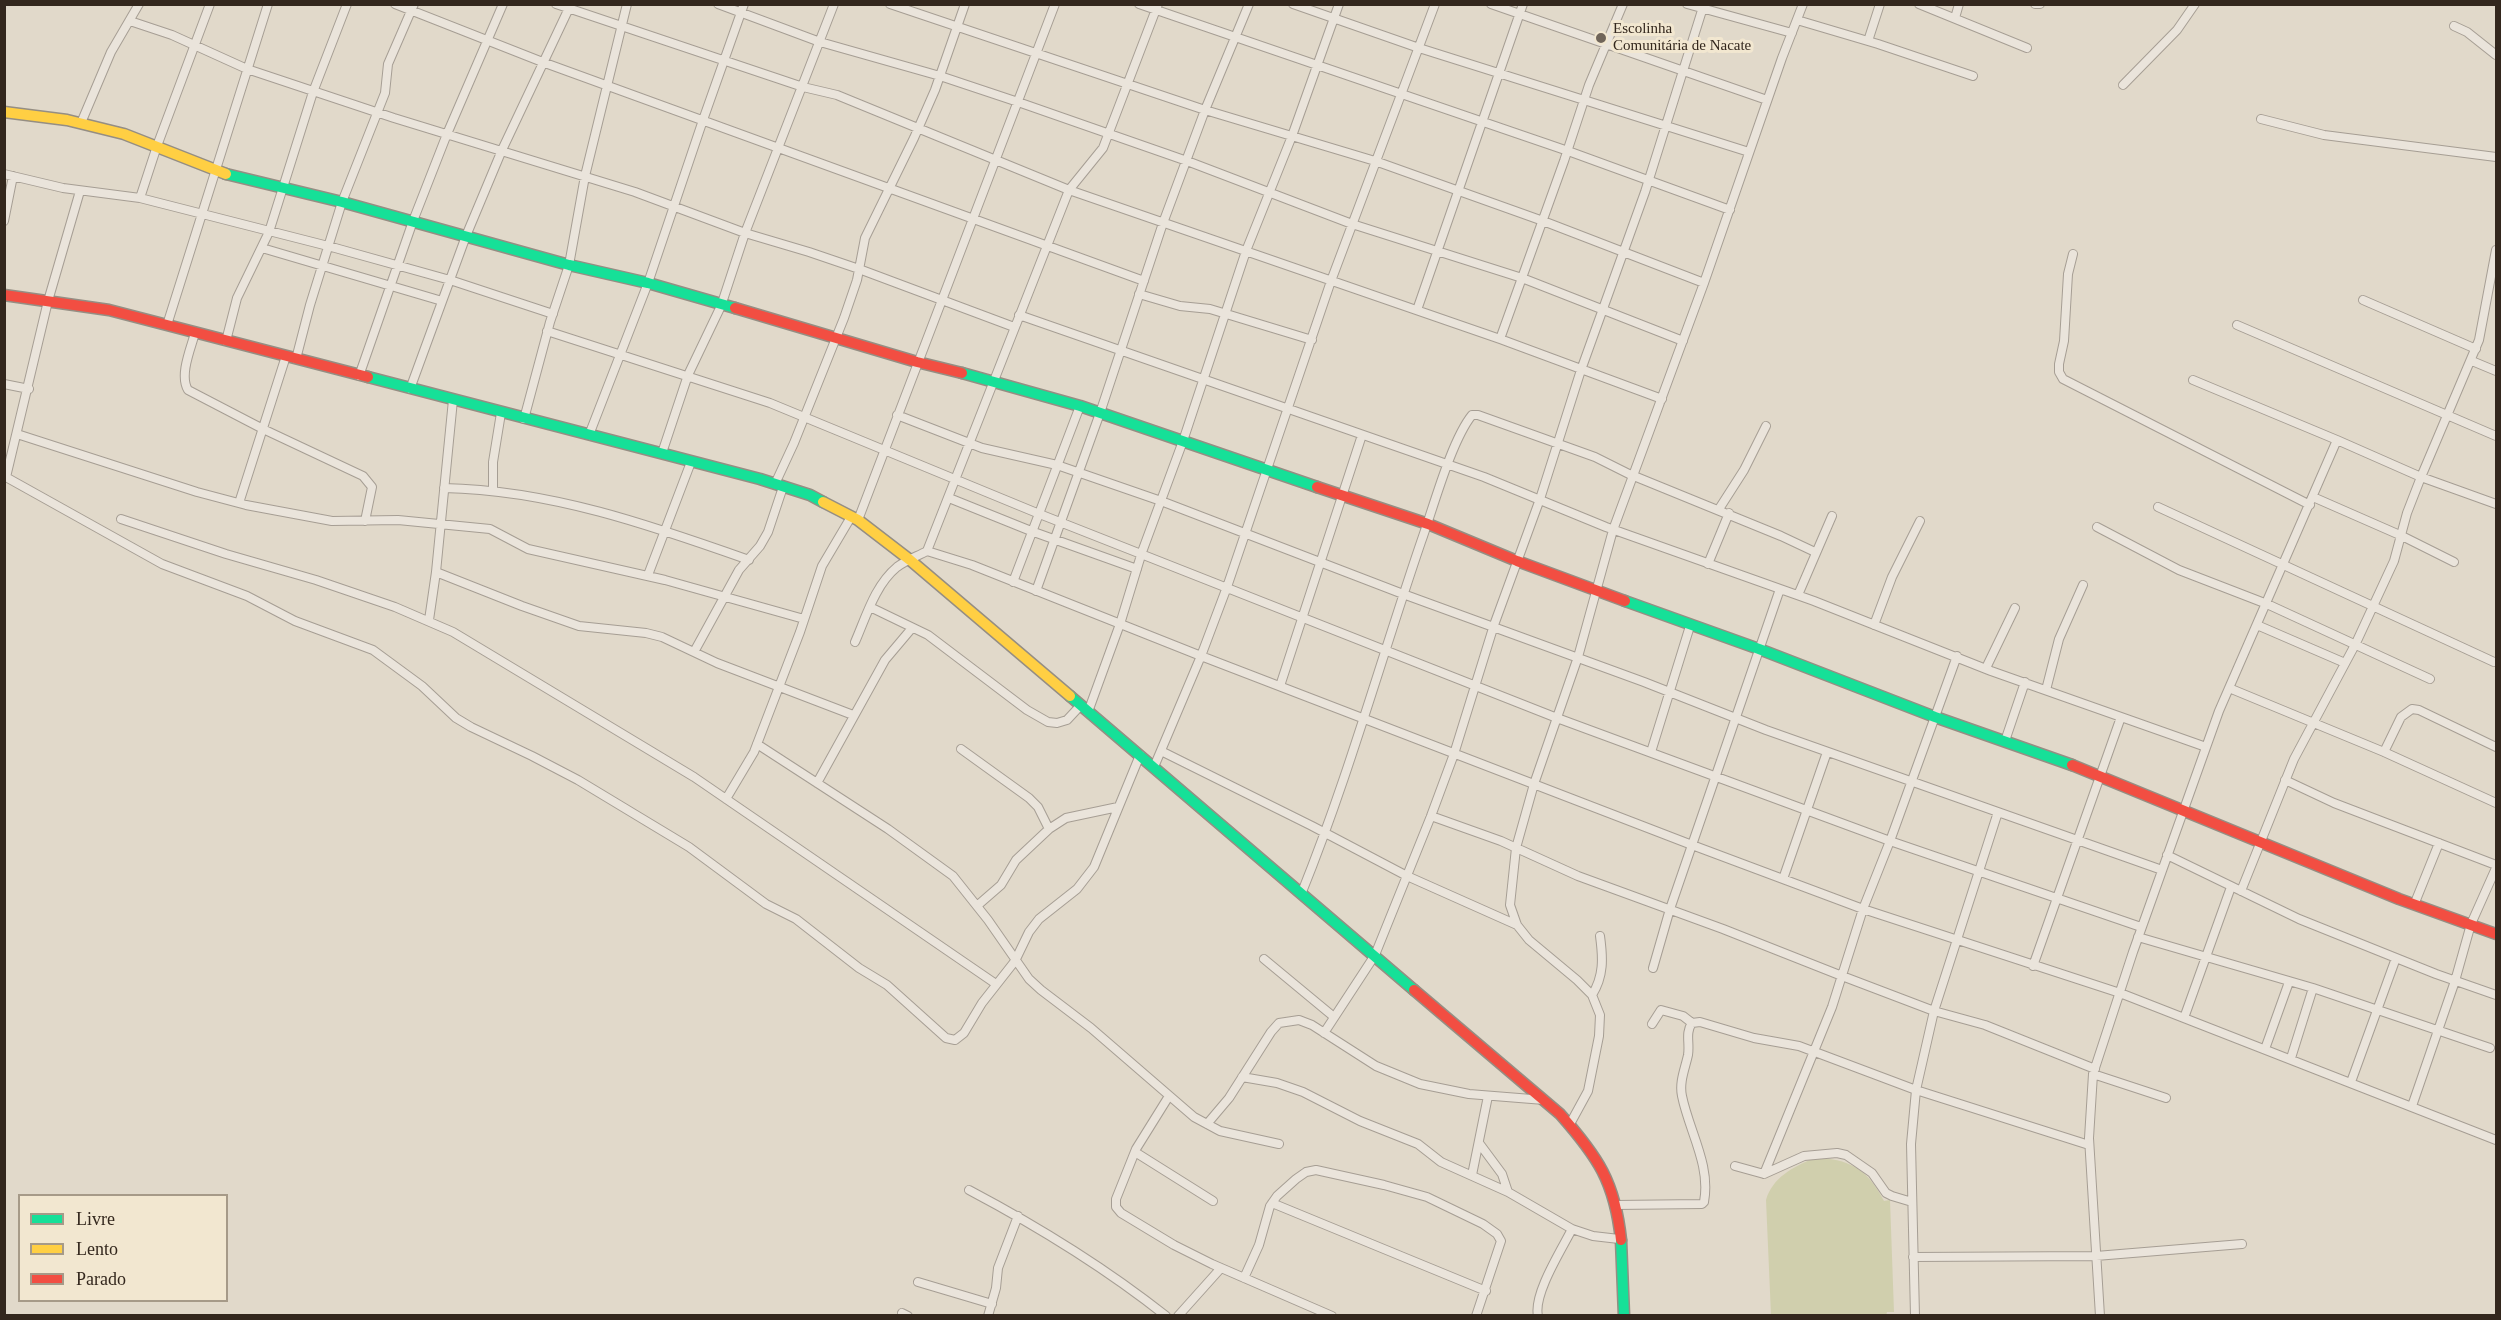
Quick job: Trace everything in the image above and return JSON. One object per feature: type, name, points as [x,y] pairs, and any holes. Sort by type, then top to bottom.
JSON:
[{"type":"street","points":[[81,123],[111,51],[139,4]]},
{"type":"street","points":[[141,198],[157,146],[210,4]]},
{"type":"street","points":[[167,325],[268,4]]},
{"type":"street","points":[[226,341],[237,298],[269,232],[313,92],[347,4]]},
{"type":"street","points":[[395,4],[413,8],[545,63],[1143,281]]},
{"type":"street","points":[[359,376],[389,284],[413,221],[447,134],[503,4]]},
{"type":"street","points":[[556,4],[803,87],[837,95],[1070,190],[1500,339],[1662,399]]},
{"type":"street","points":[[524,419],[547,331],[569,265],[585,176],[620,25],[627,4]]},
{"type":"street","points":[[718,4],[743,9],[820,42],[940,76],[1187,161],[1352,224],[1522,278],[1683,341]]},
{"type":"street","points":[[662,453],[688,375],[721,306],[745,233],[834,4]]},
{"type":"street","points":[[890,4],[1205,110],[1375,161],[1543,221],[1704,284]]},
{"type":"street","points":[[694,652],[739,570],[749,560],[768,532],[779,485],[836,338],[859,269],[865,238],[940,76],[965,4]]},
{"type":"street","points":[[726,799],[757,744],[822,566],[854,518],[884,452],[1055,4]]},
{"type":"street","points":[[1139,4],[1157,7],[1236,39],[1568,151],[1730,210]]},
{"type":"street","points":[[1036,591],[1100,413],[1163,223],[1205,110],[1249,4]]},
{"type":"street","points":[[1293,4],[1419,48],[1749,152]]},
{"type":"street","points":[[870,607],[928,636],[1027,710],[1048,722],[1057,723],[1067,720],[1085,708],[1120,624],[1142,552],[1246,251],[1292,136],[1340,4]]},
{"type":"street","points":[[1154,767],[1201,656],[1227,587],[1331,280],[1435,4]]},
{"type":"street","points":[[1491,4],[1767,100]]},
{"type":"street","points":[[1417,310],[1523,4]]},
{"type":"street","points":[[1500,339],[1568,151],[1584,100],[1623,4]]},
{"type":"street","points":[[1686,4],[1792,33]]},
{"type":"street","points":[[1570,1124],[1588,1091],[1599,1036],[1600,1015],[1592,995],[1529,940],[1517,925],[1510,905],[1516,848],[1534,784],[1578,657],[1595,589],[1614,530],[1803,4]]},
{"type":"street","points":[[1868,41],[1880,4]]},
{"type":"street","points":[[1919,4],[2027,48]]},
{"type":"street","points":[[1955,18],[1959,4]]},
{"type":"street","points":[[2035,4],[2040,4]]},
{"type":"street","points":[[2123,85],[2177,30],[2195,4]]},
{"type":"street","points":[[410,389],[466,236],[502,150],[570,7]]},
{"type":"street","points":[[855,642],[874,597],[896,568],[927,551],[957,481],[993,380],[1070,190],[1103,148],[1157,7]]},
{"type":"street","points":[[1324,1033],[1375,955],[1454,754],[1494,626],[1540,499],[1581,370],[1649,180],[1703,7]]},
{"type":"street","points":[[239,503],[263,429],[291,358],[342,202],[385,93],[388,64],[413,8]]},
{"type":"street","points":[[589,435],[648,283],[743,9]]},
{"type":"street","points":[[1797,20],[1973,76]]},
{"type":"street","points":[[130,21],[195,45],[229,63],[313,92],[675,206],[745,233],[859,269],[1014,327]]},
{"type":"street","points":[[2454,26],[2467,32],[2496,55]]},
{"type":"street","points":[[4,112],[81,123],[124,134],[216,172],[342,202],[569,265],[648,283],[917,362],[993,380],[1080,406],[1428,525],[1690,626],[1759,649],[1935,717],[2100,775],[2414,905],[2496,933]]},
{"type":"street","points":[[2261,119],[2324,135],[2496,157]]},
{"type":"street","points":[[4,174],[80,190],[141,198],[450,280],[553,314]]},
{"type":"street","points":[[4,221],[13,176]]},
{"type":"street","points":[[80,190],[48,301],[29,389],[5,476],[162,564],[247,596],[295,621],[374,650],[422,686],[463,723],[578,780],[689,848],[766,903],[796,919],[859,968],[887,985],[946,1038],[955,1040],[964,1033],[996,984],[1015,961],[1029,932],[1039,919],[1086,880],[1098,859],[1140,756]]},
{"type":"street","points":[[262,248],[442,301]]},
{"type":"street","points":[[2241,891],[2285,780],[2356,643],[2394,561],[2407,513],[2476,349],[2484,324],[2496,250]]},
{"type":"street","points":[[2073,254],[2068,274],[2064,341],[2059,364],[2059,372],[2063,379],[2311,501],[2402,536],[2454,562]]},
{"type":"street","points":[[1139,294],[1180,306],[1225,313],[1312,340]]},
{"type":"street","points":[[4,295],[109,310],[662,453],[810,495],[854,518],[910,560],[1085,708],[1545,1100],[1570,1124],[1590,1147],[1608,1178],[1615,1205],[1619,1239],[1624,1316]]},
{"type":"street","points":[[2363,300],[2476,349]]},
{"type":"street","points":[[1019,315],[1448,465],[1540,499],[1614,530],[1797,595],[1986,668],[2206,747]]},
{"type":"street","points":[[2237,325],[2496,436]]},
{"type":"street","points":[[547,331],[747,394],[884,452],[1142,552],[1302,618],[1557,718],[1890,841],[2141,927]]},
{"type":"street","points":[[195,333],[185,374],[185,385],[188,390],[369,481],[372,487],[365,520]]},
{"type":"street","points":[[2472,361],[2496,371]]},
{"type":"street","points":[[2193,380],[2421,477],[2496,504]]},
{"type":"street","points":[[4,384],[29,389]]},
{"type":"street","points":[[429,620],[453,400]]},
{"type":"street","points":[[1013,582],[1080,406]]},
{"type":"street","points":[[493,490],[493,462],[501,413]]},
{"type":"street","points":[[897,415],[971,444],[1004,454],[1057,465],[1161,501],[1827,752],[2162,870]]},
{"type":"street","points":[[1302,892],[1365,719],[1403,594],[1448,465],[1467,421],[1472,416],[1479,415],[1595,457],[1634,476],[1729,513],[1815,552]]},
{"type":"street","points":[[1719,509],[1744,470],[1766,426]]},
{"type":"street","points":[[17,434],[239,503],[332,521],[398,520],[495,530],[528,549],[648,575],[804,619]]},
{"type":"street","points":[[1280,686],[1362,435]]},
{"type":"street","points":[[2100,1316],[2089,1145],[2094,1072],[2141,927],[2206,747],[2229,688],[2337,440]]},
{"type":"street","points":[[648,575],[691,462]]},
{"type":"street","points":[[444,488],[493,490],[565,502],[664,531],[749,560]]},
{"type":"street","points":[[950,498],[1031,531],[1137,569]]},
{"type":"street","points":[[2158,507],[2494,662]]},
{"type":"street","points":[[1708,564],[1729,513]]},
{"type":"street","points":[[1797,595],[1832,516]]},
{"type":"street","points":[[121,519],[226,554],[316,580],[429,620],[606,723],[726,799],[996,984]]},
{"type":"street","points":[[1874,625],[1897,568],[1920,521]]},
{"type":"street","points":[[2097,527],[2179,570],[2267,604],[2356,643],[2430,680]]},
{"type":"street","points":[[927,551],[1013,582],[1692,845],[1863,909],[2120,993],[2496,1140]]},
{"type":"street","points":[[436,572],[579,626],[646,633],[662,637],[717,663],[853,715]]},
{"type":"street","points":[[2046,690],[2059,639],[2083,585]]},
{"type":"street","points":[[1653,968],[1670,909],[1780,589]]},
{"type":"street","points":[[1986,668],[2015,608]]},
{"type":"street","points":[[2257,625],[2345,663]]},
{"type":"street","points":[[1651,752],[1690,626]]},
{"type":"street","points":[[817,783],[885,660],[912,628]]},
{"type":"street","points":[[1764,1174],[1815,1052],[1863,909],[1957,656]]},
{"type":"street","points":[[2004,741],[2025,682]]},
{"type":"street","points":[[2229,688],[2384,752],[2496,803]]},
{"type":"street","points":[[2384,752],[2401,717],[2412,710],[2419,710],[2496,747]]},
{"type":"street","points":[[2033,966],[2121,717]]},
{"type":"street","points":[[757,744],[937,862],[965,888],[1011,951],[1015,961],[1041,990],[1091,1028],[1194,1117],[1220,1131],[1279,1144]]},
{"type":"street","points":[[961,749],[1029,798],[1038,807],[1049,829]]},
{"type":"street","points":[[1161,751],[1325,832],[1407,876],[1517,925]]},
{"type":"street","points":[[1783,879],[1827,752]]},
{"type":"street","points":[[2285,780],[2334,803],[2496,867],[2471,924],[2455,981],[2412,1106]]},
{"type":"street","points":[[978,905],[1001,885],[1016,860],[1049,829],[1066,818],[1118,807]]},
{"type":"street","points":[[1915,1316],[1911,1144],[1916,1090],[1934,1011],[1998,812]]},
{"type":"street","points":[[1431,816],[1516,848],[1578,876],[1934,1011],[1985,1025],[2094,1072],[2166,1098]]},
{"type":"street","points":[[2414,905],[2439,843]]},
{"type":"street","points":[[2167,855],[2299,919],[2496,995]]},
{"type":"street","points":[[2184,1018],[2231,887]]},
{"type":"street","points":[[1592,995],[1601,975],[1604,961],[1600,936]]},
{"type":"street","points":[[2138,937],[2313,988],[2490,1048]]},
{"type":"street","points":[[2351,1082],[2396,958]]},
{"type":"street","points":[[1264,959],[1334,1017]]},
{"type":"street","points":[[2265,1048],[2289,982]]},
{"type":"street","points":[[2290,1058],[2313,988]]},
{"type":"street","points":[[1652,1024],[1661,1010],[1683,1016],[1692,1023],[1700,1022],[1754,1038],[1788,1042],[1916,1090],[2089,1145]]},
{"type":"street","points":[[1207,1124],[1229,1098],[1271,1032],[1279,1023],[1299,1020],[1376,1066],[1433,1089],[1545,1100]]},
{"type":"street","points":[[1615,1205],[1702,1204],[1704,1202],[1702,1159],[1681,1095],[1681,1082],[1689,1046],[1688,1030],[1692,1023]]},
{"type":"street","points":[[1242,1077],[1277,1083],[1303,1092],[1360,1121],[1418,1144],[1441,1162],[1508,1192],[1572,1229],[1593,1236],[1619,1239]]},
{"type":"street","points":[[1169,1096],[1147,1127],[1135,1152],[1116,1199],[1116,1207],[1121,1213],[1174,1245],[1332,1316]]},
{"type":"street","points":[[1472,1175],[1488,1096]]},
{"type":"street","points":[[1479,1143],[1502,1174],[1508,1192]]},
{"type":"street","points":[[1135,1152],[1213,1201]]},
{"type":"street","points":[[1736,1166],[1764,1174],[1804,1156],[1837,1153],[1846,1155],[1872,1173],[1886,1192],[1892,1196],[1912,1202]]},
{"type":"street","points":[[1244,1278],[1259,1245],[1272,1203],[1282,1189],[1306,1172],[1316,1170],[1427,1197],[1483,1224],[1500,1237],[1502,1241],[1476,1316]]},
{"type":"street","points":[[969,1190],[1018,1216],[1108,1272],[1166,1316]]},
{"type":"street","points":[[1272,1203],[1486,1290]]},
{"type":"street","points":[[988,1316],[998,1268],[1018,1216]]},
{"type":"street","points":[[1538,1316],[1538,1304],[1542,1291],[1572,1229]]},
{"type":"street","points":[[1913,1257],[2096,1256],[2242,1244]]},
{"type":"street","points":[[1178,1316],[1221,1268]]},
{"type":"street","points":[[918,1282],[992,1304]]},
{"type":"green space","points":[[1814,1158],[1847,1163],[1864,1173],[1884,1201],[1890,1200],[1894,1312],[1887,1312],[1886,1316],[1771,1315],[1766,1200],[1778,1179]]},
{"type":"traffic: fast","points":[[226,174],[342,202],[735,308]]},
{"type":"traffic: fast","points":[[962,373],[1080,406],[1317,487]]},
{"type":"traffic: fast","points":[[368,377],[760,479],[810,495],[823,502]]},
{"type":"traffic: fast","points":[[1625,601],[1759,649],[1935,717],[2072,765]]},
{"type":"traffic: fast","points":[[1070,696],[1414,990]]},
{"type":"traffic: fast","points":[[1621,1240],[1624,1316]]},
{"type":"traffic: slow","points":[[4,112],[67,120],[124,134],[226,174]]},
{"type":"traffic: slow","points":[[823,502],[858,520],[910,560],[1070,696]]},
{"type":"traffic: jam","points":[[4,295],[109,310],[368,377]]},
{"type":"traffic: jam","points":[[735,308],[917,362],[962,373]]},
{"type":"traffic: jam","points":[[1317,487],[1428,524],[1517,561],[1625,601]]},
{"type":"traffic: jam","points":[[2072,765],[2399,899],[2496,934]]},
{"type":"traffic: jam","points":[[1414,990],[1560,1114],[1573,1129],[1594,1157],[1609,1186],[1621,1240]]},
{"type":"place","name":"Escolinha Comunitária de Nacate","points":[[1601,38]]}]
